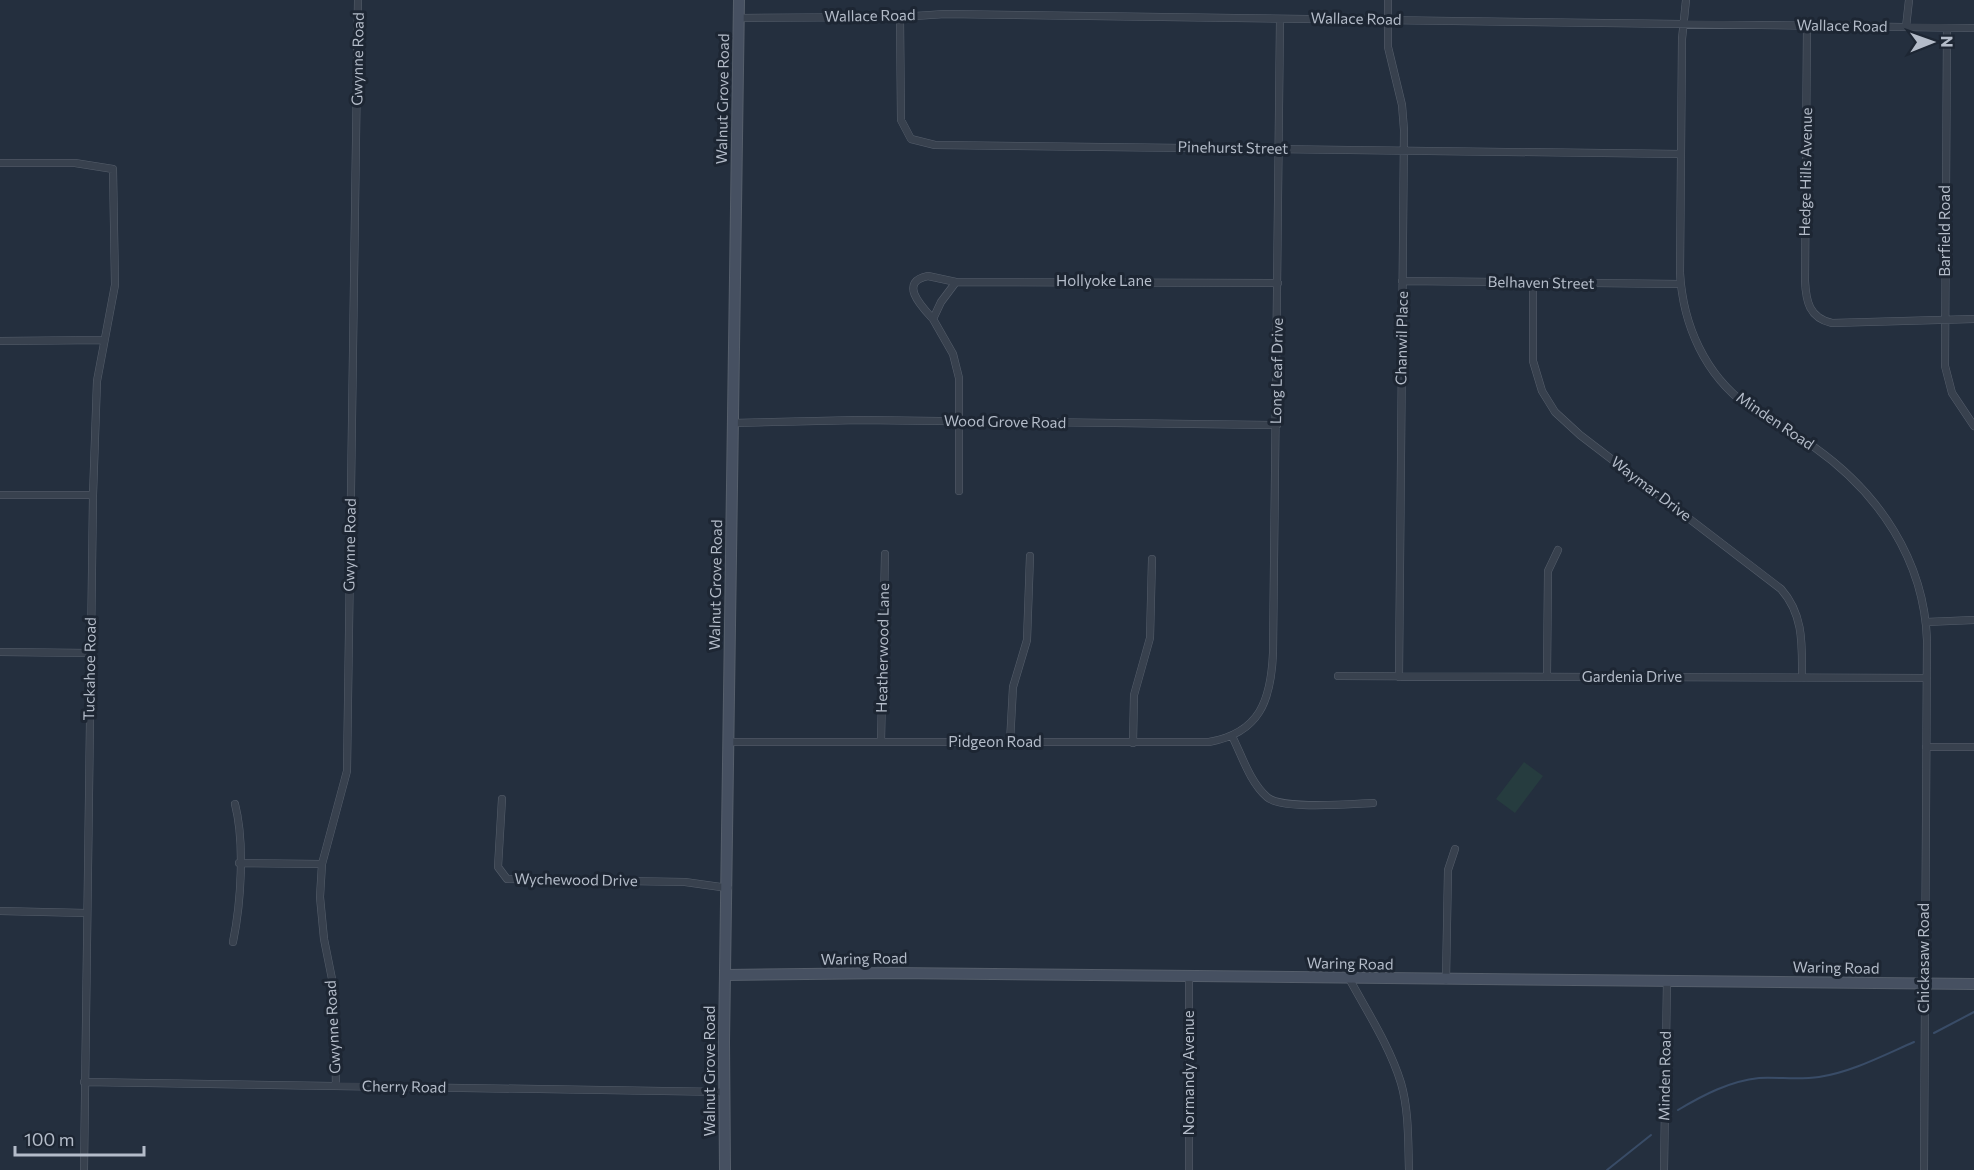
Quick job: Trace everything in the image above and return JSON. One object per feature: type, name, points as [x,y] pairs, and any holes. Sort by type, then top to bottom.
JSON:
[{"type":"main road","name":"Walnut Grove Road","points":[[725,1170],[739,0]]},
{"type":"main road","name":"Waring Road","points":[[726,975],[893,973],[1350,980],[1974,984]]},
{"type":"street","name":"Gwynne Road","points":[[336,1086],[334,989],[324,939],[320,897],[322,864],[346,771],[358,0]]},
{"type":"street","name":"Chanwil Place","points":[[1388,0],[1388,47],[1402,112],[1404,150],[1399,677]]},
{"type":"street","name":"Minden Road","points":[[1686,0],[1686,24],[1683,39],[1681,284],[1692,335],[1720,379],[1747,405],[1800,437],[1829,459],[1883,513],[1913,566],[1920,588],[1926,622],[1926,747]]},
{"type":"street","points":[[1906,27],[1909,0]]},
{"type":"street","name":"Wallace Road","points":[[738,18],[900,17],[945,14],[1974,28]]},
{"type":"street","name":"Pinehurst Street","points":[[900,17],[900,120],[911,138],[935,145],[1681,154]]},
{"type":"street","name":"Long Leaf Drive","points":[[1254,719],[1267,698],[1272,670],[1280,19]]},
{"type":"street","name":"Hedge Hills Avenue","points":[[1807,26],[1805,292],[1807,302],[1815,316],[1832,323],[1945,319]]},
{"type":"street","name":"Barfield Road","points":[[1947,28],[1945,366],[1948,382],[1956,402],[1974,426]]},
{"type":"street","name":"Tuckahoe Road","points":[[0,163],[75,163],[113,170],[115,285],[97,381],[93,495],[84,1170]]},
{"type":"street","name":"Hollyoke Lane","points":[[933,319],[915,300],[914,287],[917,282],[928,276],[956,282],[1278,283]]},
{"type":"street","name":"Belhaven Street","points":[[1402,281],[1681,284]]},
{"type":"street","points":[[956,282],[941,302],[933,319],[948,344],[957,367],[960,390],[959,492]]},
{"type":"street","name":"Waymar Drive","points":[[1533,284],[1533,362],[1538,382],[1550,405],[1570,428],[1781,589],[1792,603],[1800,624],[1802,677]]},
{"type":"street","points":[[1945,319],[1974,319]]},
{"type":"street","points":[[0,340],[104,340]]},
{"type":"street","name":"Wood Grove Road","points":[[734,423],[960,421],[1276,425]]},
{"type":"street","points":[[0,495],[93,495]]},
{"type":"street","points":[[1547,677],[1548,571],[1558,550]]},
{"type":"street","name":"Heatherwood Lane","points":[[881,742],[885,554]]},
{"type":"street","points":[[1010,742],[1013,687],[1027,640],[1030,556]]},
{"type":"street","points":[[1133,743],[1134,695],[1150,638],[1152,559]]},
{"type":"street","points":[[1926,622],[1974,620]]},
{"type":"street","points":[[0,652],[90,653]]},
{"type":"street","name":"Gardenia Drive","points":[[1338,676],[1927,678]]},
{"type":"street","name":"Pidgeon Road","points":[[730,742],[1209,742],[1232,736],[1254,719]]},
{"type":"street","points":[[1232,736],[1255,781],[1270,800],[1288,803],[1373,803]]},
{"type":"street","points":[[1926,747],[1974,747]]},
{"type":"street","name":"Chickasaw Road","points":[[1924,1170],[1926,747]]},
{"type":"street","name":"Wychewood Drive","points":[[502,799],[498,867],[507,879],[685,882],[728,888]]},
{"type":"street","points":[[233,942],[238,918],[239,819],[236,804]]},
{"type":"street","points":[[1446,980],[1448,870],[1455,849]]},
{"type":"street","points":[[239,863],[322,864]]},
{"type":"street","points":[[0,912],[86,913]]},
{"type":"street","name":"Normandy Avenue","points":[[1189,977],[1189,1170]]},
{"type":"street","points":[[1350,980],[1391,1055],[1399,1077],[1407,1112],[1409,1170]]},
{"type":"street","name":"Minden Road","points":[[1664,1170],[1667,981]]},
{"type":"street","name":"Cherry Road","points":[[84,1082],[725,1092]]},
{"type":"green space","points":[[1524,762],[1543,776],[1515,813],[1496,799]]},
{"type":"waterway","points":[[1934,1033],[1974,1012]]},
{"type":"waterway","points":[[1678,1110],[1727,1085],[1759,1078],[1804,1078],[1831,1075],[1914,1042]]},
{"type":"waterway","points":[[1607,1170],[1651,1135]]}]
